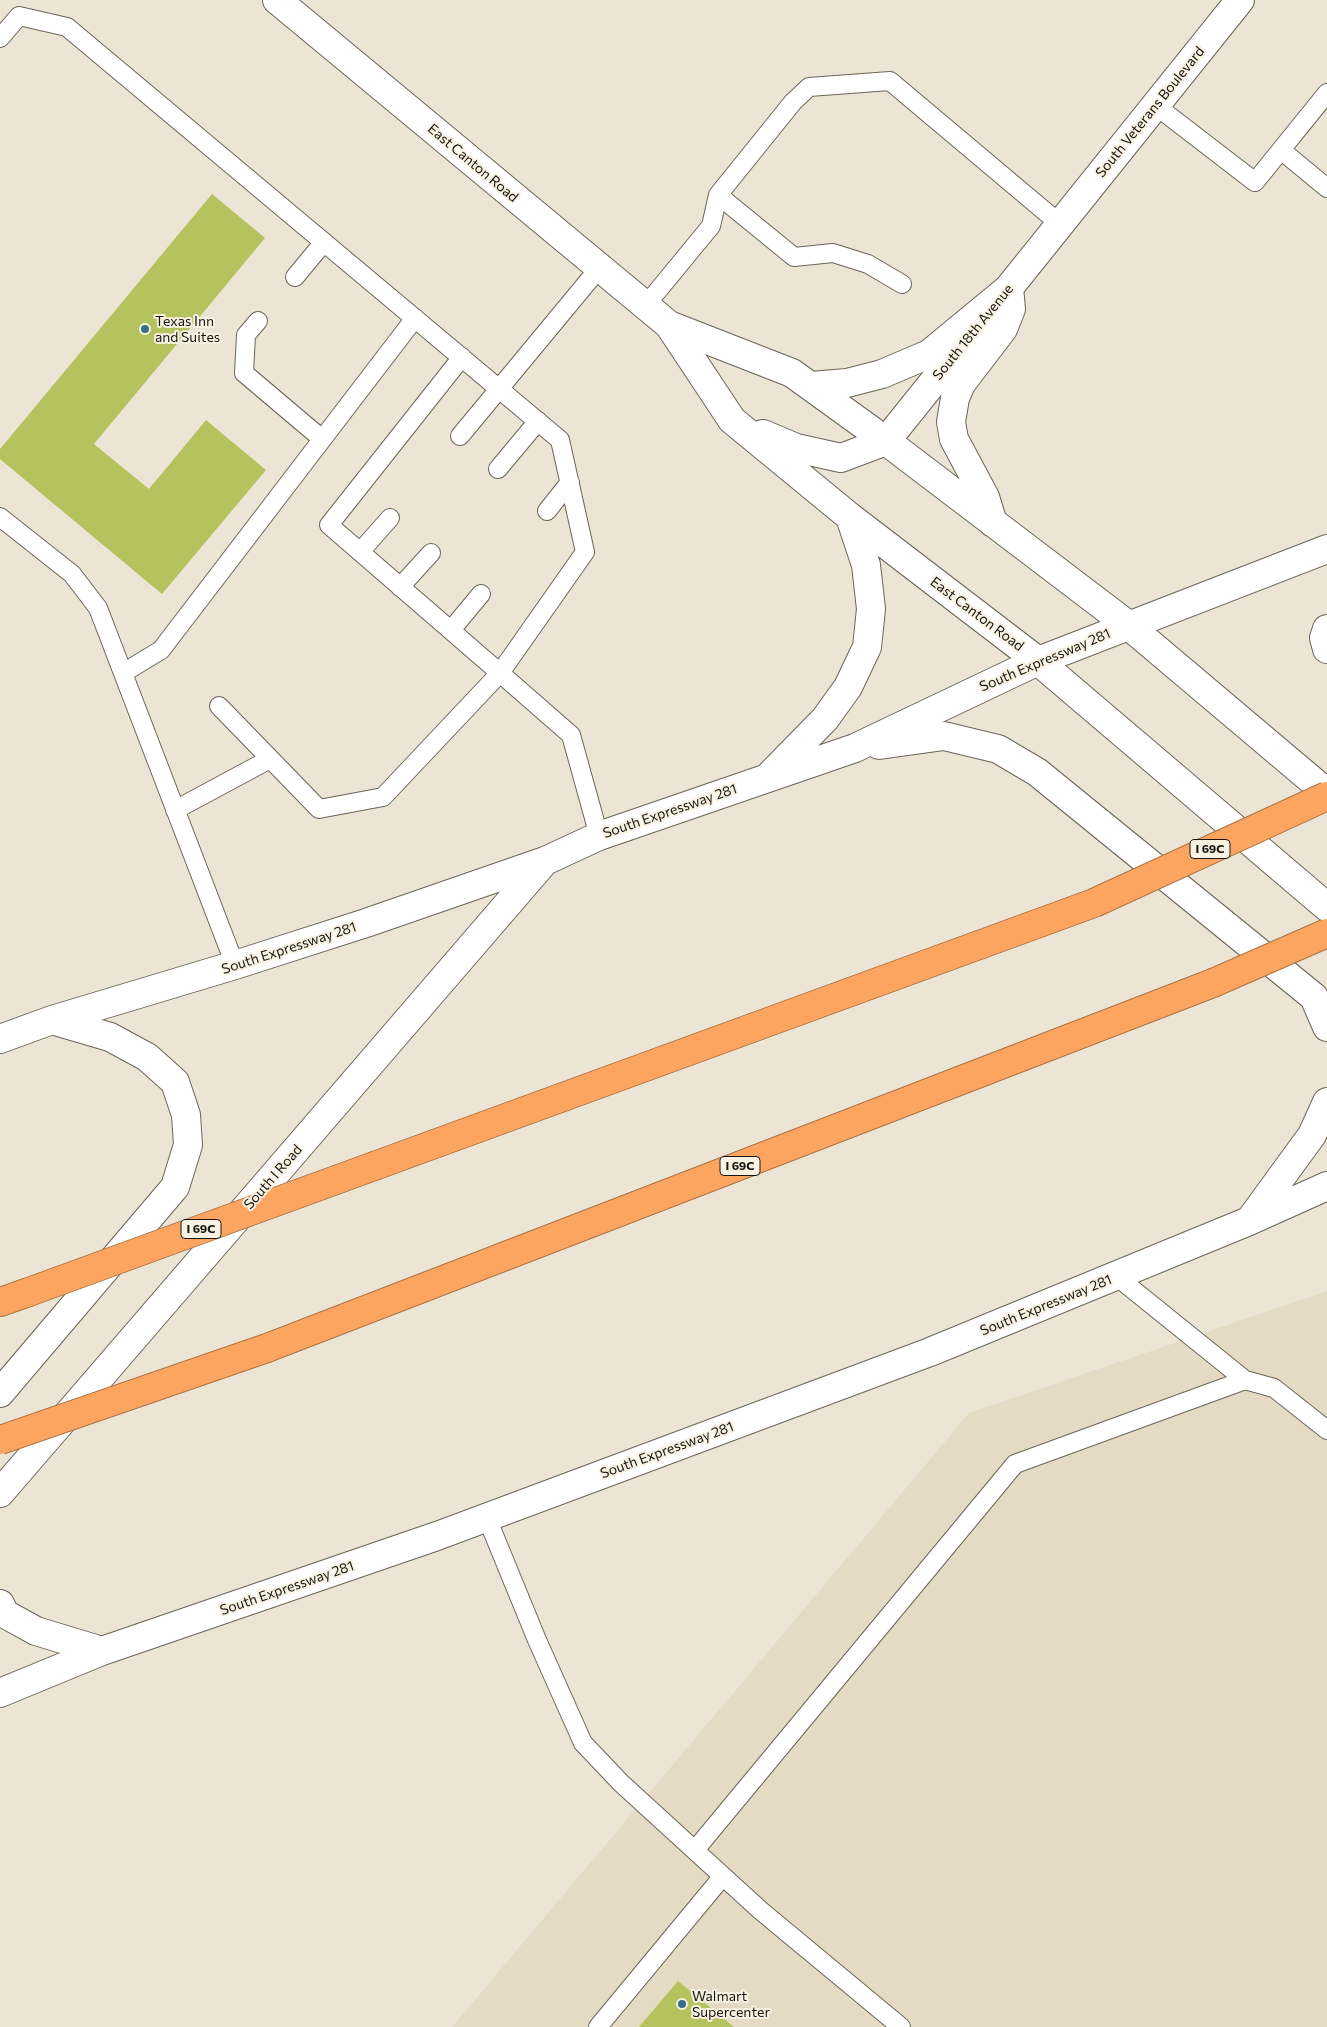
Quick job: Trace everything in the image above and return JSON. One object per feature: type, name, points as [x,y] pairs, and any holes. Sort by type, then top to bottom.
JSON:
[{"type":"highway","name":"I 69C","points":[[0,1302],[1094,902],[1327,795]]},
{"type":"highway","name":"I 69C","points":[[0,1440],[267,1348],[1213,983],[1327,933]]},
{"type":"main road","name":"East Canton Road","points":[[277,0],[669,325],[732,420],[850,517],[1038,661],[1327,907]]},
{"type":"main road","name":"South Veterans Boulevard","points":[[1060,224],[1240,0]]},
{"type":"main road","name":"South 18th Avenue","points":[[886,441],[1060,224]]},
{"type":"main road","points":[[811,386],[847,383],[882,374],[929,354],[1009,288]]},
{"type":"main road","points":[[993,523],[985,497],[954,439],[951,422],[954,398],[962,384],[1003,329],[1011,309],[1009,288]]},
{"type":"main road","name":"East Canton Road","points":[[669,325],[792,373],[811,386],[1128,625],[1327,795]]},
{"type":"main road","points":[[732,420],[796,448],[841,458],[886,441]]},
{"type":"main road","points":[[768,777],[825,719],[848,687],[866,647],[871,609],[866,565],[850,517]]},
{"type":"main road","name":"South Expressway 281","points":[[0,1039],[52,1020],[236,965],[545,861],[599,836],[855,748],[1038,661],[1327,549]]},
{"type":"main road","points":[[1327,629],[1324,638],[1327,649]]},
{"type":"main road","points":[[855,748],[944,736],[998,749],[1037,772],[1314,997],[1327,1027]]},
{"type":"main road","name":"South I Road","points":[[0,1493],[545,861]]},
{"type":"main road","points":[[0,1393],[175,1188],[188,1145],[186,1115],[174,1082],[168,1076],[147,1057],[110,1037],[52,1020]]},
{"type":"main road","points":[[1249,1221],[1312,1135],[1327,1102]]},
{"type":"main road","name":"South Expressway 281","points":[[0,1693],[102,1651],[486,1518],[930,1352],[1249,1221],[1327,1186]]},
{"type":"main road","points":[[0,1604],[5,1614],[36,1631],[102,1651]]},
{"type":"lane","points":[[0,38],[18,16],[67,27],[560,440],[585,552],[500,673],[383,797],[319,808],[219,706]]},
{"type":"lane","points":[[646,305],[711,226],[718,194],[793,102],[809,86],[890,81],[1060,224]]},
{"type":"lane","points":[[1155,105],[1255,182],[1327,93]]},
{"type":"lane","points":[[1281,150],[1327,188]]},
{"type":"lane","points":[[718,194],[794,257],[833,253],[868,264],[902,284]]},
{"type":"lane","points":[[295,277],[324,242]]},
{"type":"lane","points":[[460,436],[600,267]]},
{"type":"lane","points":[[123,673],[161,650],[415,318]]},
{"type":"lane","points":[[258,321],[246,335],[244,373],[322,439]]},
{"type":"lane","points":[[462,357],[329,525],[571,735],[599,836]]},
{"type":"lane","points":[[498,469],[538,421]]},
{"type":"lane","points":[[547,511],[570,482]]},
{"type":"lane","points":[[0,517],[72,574],[98,608],[236,965]]},
{"type":"lane","points":[[360,552],[390,518]]},
{"type":"lane","points":[[400,587],[431,553]]},
{"type":"lane","points":[[451,630],[481,594]]},
{"type":"lane","points":[[176,810],[270,759]]},
{"type":"lane","points":[[1116,1276],[1245,1380],[1274,1388],[1327,1430]]},
{"type":"lane","points":[[695,1850],[1015,1464],[1245,1380]]},
{"type":"lane","points":[[486,1518],[583,1743],[621,1783],[723,1876],[901,2027]]},
{"type":"lane","points":[[598,2027],[723,1876]]},
{"type":"shaded area","points":[[1327,1291],[1327,2027],[452,2027],[969,1413]]},
{"type":"building","name":"Texas Inn and Suites","points":[[212,194],[265,238],[94,444],[149,489],[206,420],[266,470],[162,594],[0,459],[0,449]]},
{"type":"building","name":"Walmart Supercenter","points":[[678,1981],[734,2027],[639,2027]]},
{"type":"place","name":"Texas Inn and Suites","points":[[145,329]]},
{"type":"place","name":"Walmart Supercenter","points":[[682,2004]]}]
